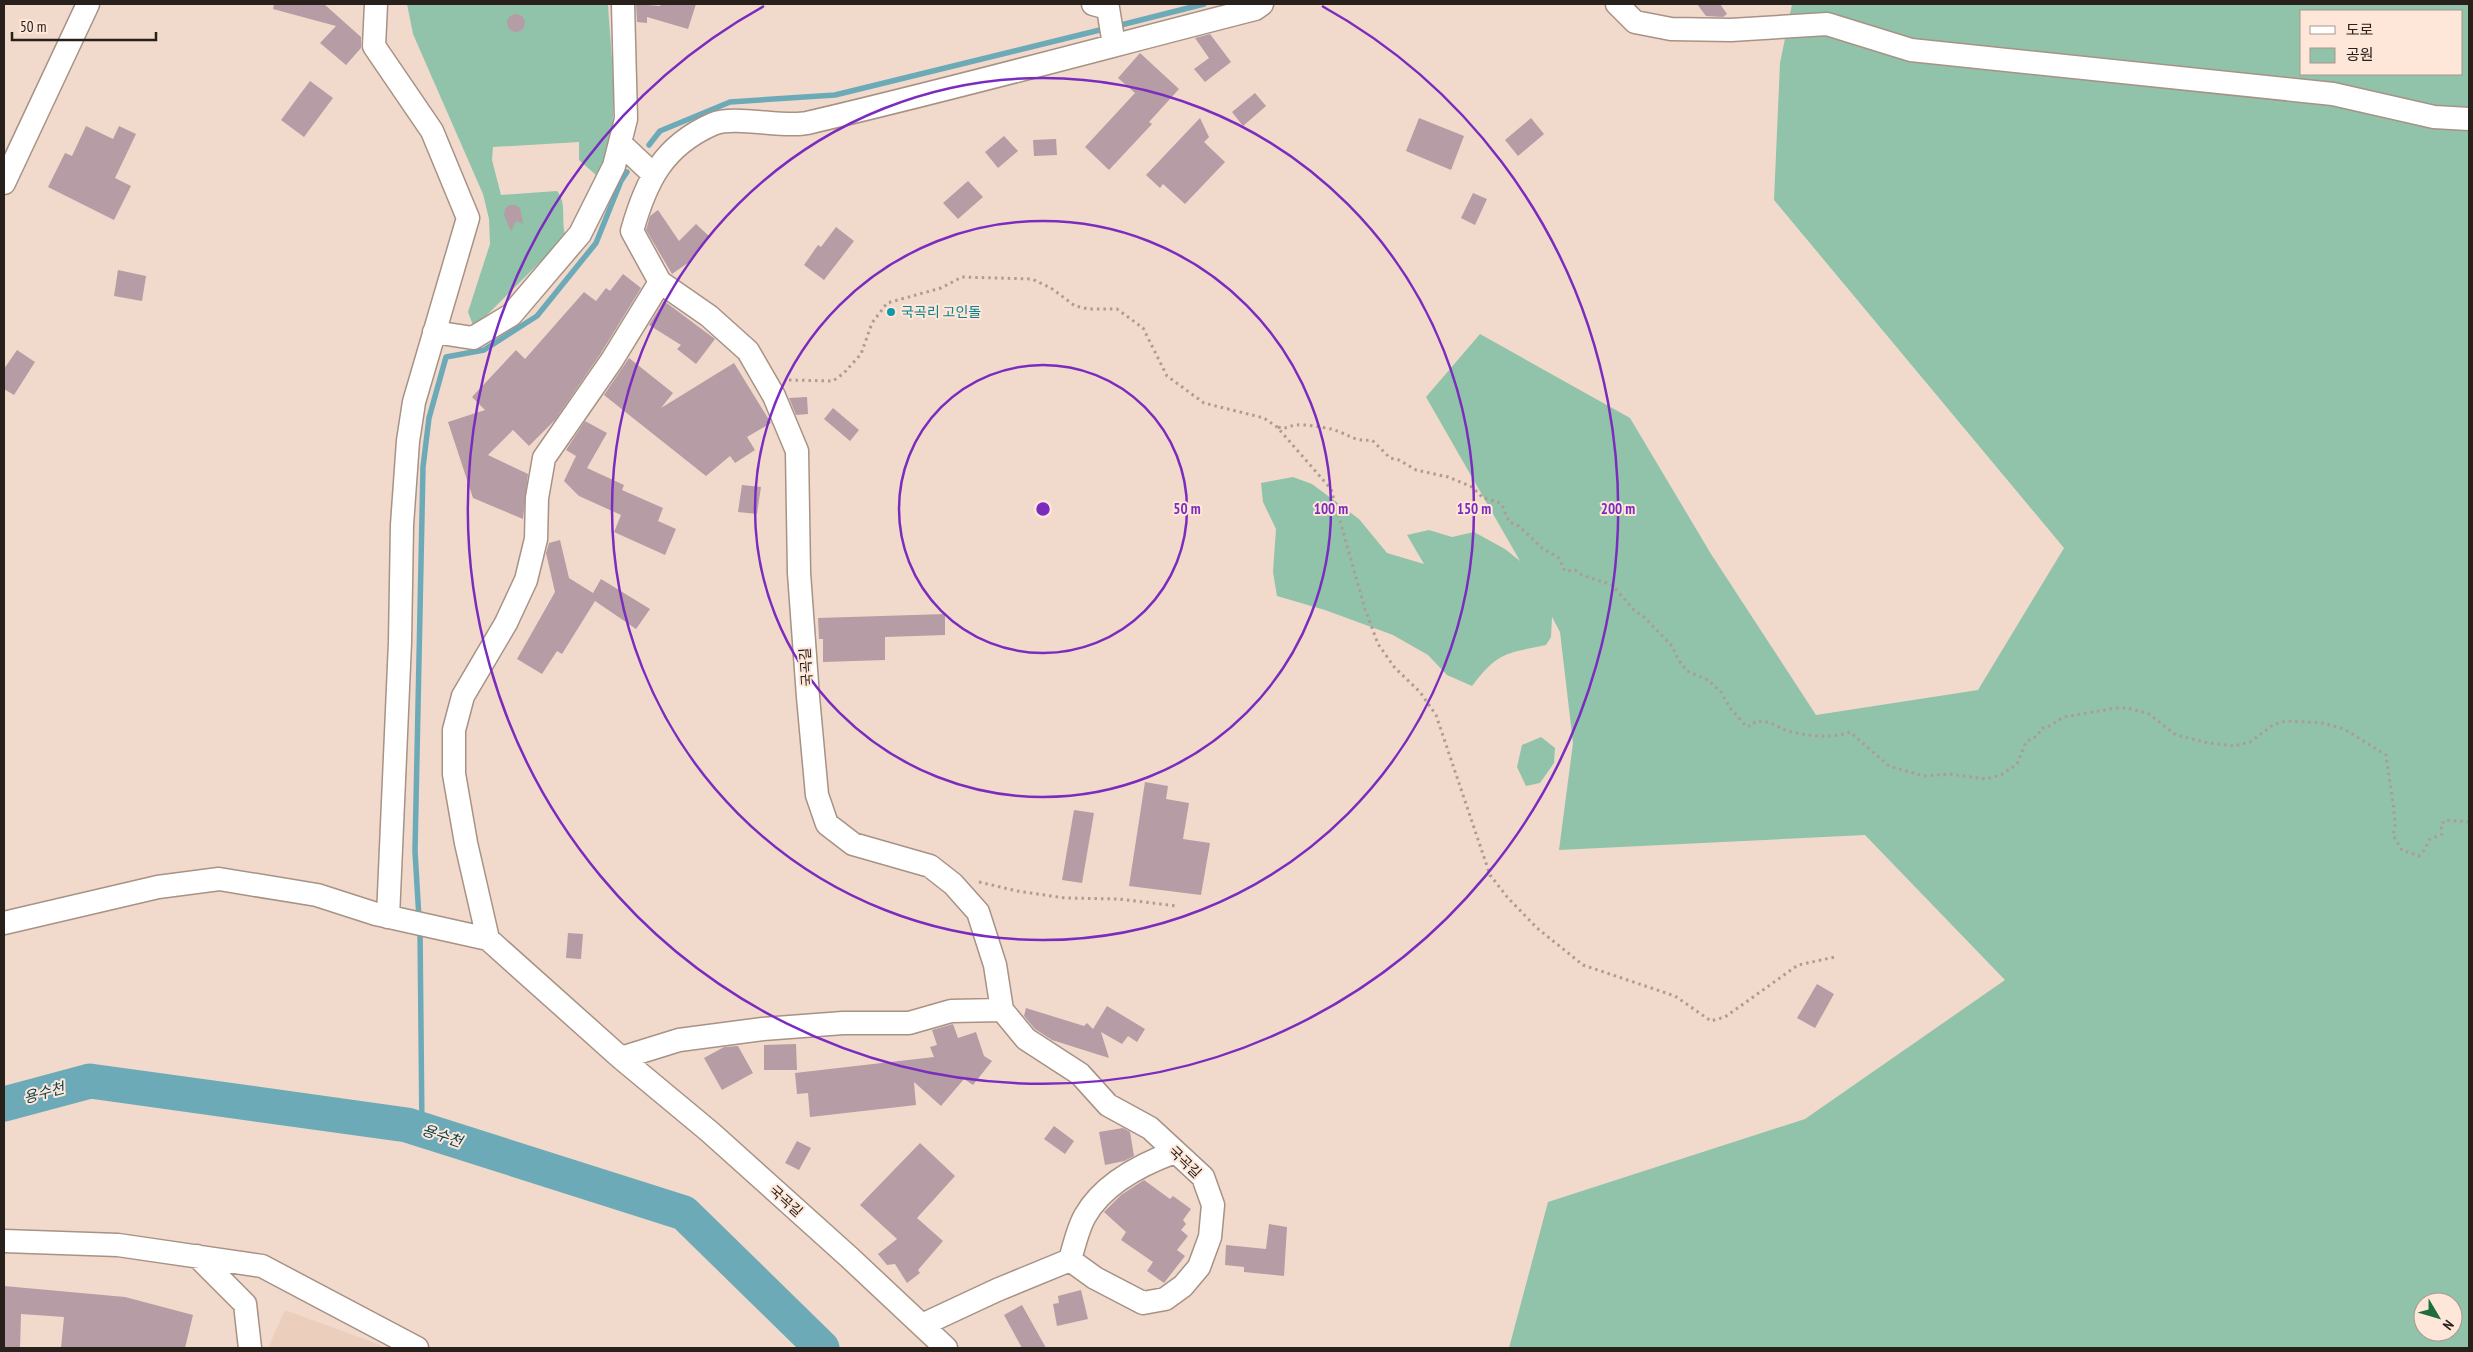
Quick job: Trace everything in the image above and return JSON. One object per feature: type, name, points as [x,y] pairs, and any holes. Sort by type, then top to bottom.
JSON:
[{"type":"street","points":[[4,183],[88,4]]},
{"type":"street","points":[[376,4],[374,46],[432,131],[468,218],[414,402],[408,441],[402,525],[392,918]]},
{"type":"street","points":[[434,332],[473,338],[511,315],[580,234],[614,166],[626,119],[623,4]]},
{"type":"street","points":[[4,923],[158,887],[219,879],[317,895],[392,918],[488,939],[466,843],[454,774],[454,730],[463,696],[506,623],[526,580],[536,539],[537,498],[544,458],[612,360],[660,282],[632,231],[641,198],[653,174],[681,141],[715,123],[804,123],[1114,42],[1255,9],[1262,4]]},
{"type":"street","points":[[1616,4],[1635,22],[1671,29],[1731,30],[1827,24],[1911,50],[2333,94],[2434,117],[2469,119]]},
{"type":"street","points":[[1101,9],[1114,42]]},
{"type":"street","points":[[620,143],[653,174]]},
{"type":"street","name":"국곡길","points":[[660,282],[709,316],[748,351],[766,380],[797,451],[799,573],[808,697],[817,795],[827,824],[853,844],[930,866],[954,884],[978,912],[995,965],[1002,1010],[1026,1039],[1080,1074],[1108,1105],[1150,1128],[1202,1177],[1213,1205],[1210,1238],[1199,1266],[1183,1286],[1165,1299],[1143,1302],[1095,1278],[1070,1260]]},
{"type":"street","name":"국곡길","points":[[488,939],[621,1058],[710,1132],[946,1348]]},
{"type":"street","points":[[621,1058],[679,1040],[844,1023],[909,1023],[951,1011],[1002,1010]]},
{"type":"street","points":[[922,1325],[997,1290],[1070,1260],[1085,1216],[1110,1186],[1146,1163],[1175,1152]]},
{"type":"street","points":[[4,1241],[118,1244],[262,1266],[417,1348]]},
{"type":"street","points":[[197,1256],[245,1304],[250,1348]]},
{"type":"path","points":[[766,380],[833,381],[844,373],[861,354],[872,323],[886,304],[941,288],[962,277],[1032,279],[1051,288],[1075,306],[1088,309],[1117,309],[1143,328],[1168,376],[1188,393],[1204,403],[1264,418],[1277,427],[1332,489],[1364,609],[1378,644],[1395,668],[1420,692],[1436,715],[1490,875],[1508,898],[1537,928],[1583,965],[1675,996],[1711,1021],[1725,1016],[1798,965],[1835,956]]},
{"type":"path","points":[[1277,427],[1284,429],[1295,425],[1332,429],[1348,438],[1372,440],[1390,458],[1400,460],[1416,470],[1448,477],[1472,487],[1483,498],[1498,502],[1502,505],[1509,522],[1519,526],[1542,548],[1559,558],[1566,571],[1575,570],[1582,575],[1612,585],[1634,610],[1672,646],[1678,659],[1687,670],[1708,680],[1721,692],[1730,708],[1746,726],[1752,726],[1755,722],[1764,720],[1786,730],[1811,735],[1842,735],[1850,732],[1889,766],[1924,776],[1950,774],[1986,779],[2002,775],[2017,764],[2026,742],[2037,736],[2042,728],[2046,728],[2064,717],[2116,708],[2128,708],[2149,714],[2176,735],[2234,746],[2250,742],[2273,725],[2286,721],[2323,724],[2344,729],[2386,755],[2394,810],[2395,825],[2393,836],[2402,850],[2418,856],[2425,849],[2429,840],[2442,834],[2441,825],[2445,820],[2469,822]]},
{"type":"path","points":[[977,882],[1017,891],[1065,898],[1119,899],[1177,906]]},
{"type":"shaded area","points":[[285,1310],[375,1343],[385,1348],[268,1348]]},
{"type":"green space","points":[[407,4],[608,4],[613,68],[613,119],[605,161],[597,176],[579,160],[579,142],[493,147],[492,160],[501,195],[557,191],[563,206],[565,234],[553,249],[474,328],[468,312],[490,244],[489,219],[483,194],[413,34]]},
{"type":"green space","points":[[1792,4],[2469,4],[2469,1348],[1509,1348],[1548,1202],[1805,1119],[2005,980],[1865,835],[1559,850],[1573,743],[1560,632],[1552,617],[1551,637],[1546,645],[1521,650],[1496,660],[1472,686],[1447,675],[1428,655],[1393,635],[1325,610],[1277,596],[1273,572],[1276,529],[1263,502],[1261,483],[1293,477],[1312,484],[1359,519],[1387,553],[1424,564],[1407,535],[1429,530],[1452,537],[1474,532],[1505,549],[1520,561],[1426,397],[1480,334],[1630,418],[1711,554],[1816,715],[1978,690],[2064,548],[1774,200],[1780,63]]},
{"type":"green space","points":[[1541,737],[1555,748],[1554,763],[1540,783],[1526,786],[1517,767],[1522,745]]},
{"type":"building","points":[[274,4],[324,4],[361,37],[361,48],[346,65],[320,43],[336,26],[273,9]]},
{"type":"building","points":[[636,4],[660,6],[661,4],[696,4],[688,29],[647,17],[647,23],[637,22]]},
{"type":"building","points":[[1697,4],[1720,4],[1727,14],[1723,17],[1706,16]]},
{"type":"building","points":[[516,14],[522,17],[525,23],[522,29],[516,32],[510,29],[507,23],[510,17]]},
{"type":"building","points":[[1210,34],[1231,62],[1205,82],[1194,69],[1209,58],[1195,38]]},
{"type":"building","points":[[1140,53],[1179,89],[1149,122],[1152,124],[1109,170],[1085,147],[1135,93],[1118,78]]},
{"type":"building","points":[[310,81],[333,98],[304,137],[281,120]]},
{"type":"building","points":[[1255,93],[1266,106],[1243,126],[1232,112]]},
{"type":"building","points":[[1200,118],[1209,137],[1204,142],[1225,162],[1185,204],[1163,184],[1160,188],[1146,175]]},
{"type":"building","points":[[1419,118],[1464,136],[1451,170],[1406,151]]},
{"type":"building","points":[[1531,118],[1544,134],[1518,156],[1505,140]]},
{"type":"building","points":[[86,126],[113,139],[119,126],[136,134],[115,178],[131,186],[114,220],[48,187],[65,153],[72,156]]},
{"type":"building","points":[[1004,136],[1018,151],[998,168],[985,152]]},
{"type":"building","points":[[1056,139],[1057,155],[1034,156],[1033,140]]},
{"type":"building","points":[[968,181],[983,197],[958,219],[943,203]]},
{"type":"building","points":[[1473,193],[1487,199],[1475,225],[1461,218]]},
{"type":"building","points":[[509,205],[515,205],[520,208],[523,224],[516,221],[511,231],[504,215],[505,209]]},
{"type":"building","points":[[658,210],[679,241],[696,224],[710,237],[691,258],[692,260],[672,274],[646,230],[650,216]]},
{"type":"building","points":[[836,227],[854,241],[824,280],[804,265],[818,245],[821,247]]},
{"type":"building","points":[[118,270],[146,276],[142,301],[114,296]]},
{"type":"building","points":[[623,274],[641,288],[601,353],[555,420],[529,446],[513,430],[488,455],[528,474],[523,519],[473,498],[448,422],[485,410],[472,397],[516,350],[525,359],[584,292],[596,301],[606,288],[610,291]]},
{"type":"building","points":[[664,301],[715,339],[696,364],[677,349],[681,345],[649,325]]},
{"type":"building","points":[[17,350],[35,362],[14,395],[4,389],[4,369]]},
{"type":"building","points":[[629,358],[673,393],[661,408],[734,363],[771,423],[747,437],[755,450],[735,463],[730,456],[706,476],[604,395]]},
{"type":"building","points":[[807,397],[808,414],[796,415],[789,398]]},
{"type":"building","points":[[833,408],[859,430],[850,441],[824,419]]},
{"type":"building","points":[[585,421],[607,433],[587,468],[624,485],[622,490],[663,508],[658,521],[676,529],[665,555],[614,532],[621,515],[579,496],[564,481],[576,456],[566,450]]},
{"type":"building","points":[[742,485],[761,487],[757,514],[738,512]]},
{"type":"building","points":[[560,540],[569,578],[593,593],[601,579],[650,609],[636,629],[595,601],[562,654],[557,651],[542,674],[517,659],[555,592],[546,553],[549,543]]},
{"type":"building","points":[[945,614],[945,635],[885,637],[885,660],[823,662],[823,639],[819,639],[818,618]]},
{"type":"building","points":[[1145,782],[1168,786],[1166,799],[1189,803],[1183,839],[1210,843],[1201,895],[1129,886]]},
{"type":"building","points":[[1074,810],[1094,813],[1082,883],[1062,880]]},
{"type":"building","points":[[568,933],[583,934],[581,959],[566,958]]},
{"type":"building","points":[[1817,984],[1834,994],[1815,1028],[1797,1018]]},
{"type":"building","points":[[1107,1006],[1145,1029],[1137,1042],[1128,1036],[1122,1044],[1101,1032],[1109,1058],[1052,1040],[1035,1029],[1024,1016],[1026,1008],[1084,1026],[1087,1023],[1093,1029]]},
{"type":"building","points":[[953,1024],[958,1038],[976,1032],[984,1056],[992,1061],[973,1085],[964,1079],[941,1106],[914,1082],[916,1105],[810,1117],[808,1093],[797,1094],[795,1073],[934,1057],[930,1047],[937,1045],[932,1030]]},
{"type":"building","points":[[796,1044],[797,1070],[764,1070],[764,1045]]},
{"type":"building","points":[[738,1046],[753,1073],[722,1090],[704,1058],[724,1047]]},
{"type":"building","points":[[1054,1126],[1074,1141],[1065,1154],[1044,1139]]},
{"type":"building","points":[[1123,1128],[1130,1132],[1134,1156],[1124,1161],[1105,1165],[1099,1132]]},
{"type":"building","points":[[797,1141],[811,1148],[799,1170],[785,1163]]},
{"type":"building","points":[[920,1143],[955,1176],[917,1218],[943,1241],[918,1270],[920,1273],[907,1283],[895,1264],[887,1265],[878,1254],[897,1239],[860,1205]]},
{"type":"building","points":[[1144,1180],[1170,1199],[1173,1196],[1191,1209],[1183,1220],[1186,1224],[1181,1230],[1188,1236],[1177,1250],[1185,1256],[1164,1283],[1147,1271],[1153,1262],[1121,1240],[1126,1232],[1104,1212],[1121,1195]]},
{"type":"building","points":[[1269,1224],[1287,1227],[1284,1276],[1244,1272],[1244,1267],[1225,1265],[1226,1245],[1266,1249]]},
{"type":"building","points":[[4,1286],[125,1297],[193,1315],[185,1348],[61,1348],[64,1317],[21,1314],[20,1348],[4,1348]]},
{"type":"building","points":[[1081,1290],[1088,1319],[1057,1326],[1053,1304],[1059,1303],[1058,1296]]},
{"type":"building","points":[[1022,1305],[1046,1348],[1022,1348],[1004,1315]]},
{"type":"waterway","points":[[1117,26],[1204,4]]},
{"type":"waterway","points":[[649,145],[660,131],[730,102],[835,95],[1108,28]]},
{"type":"waterway","points":[[419,919],[415,851],[423,467],[429,418],[446,357],[484,350],[537,316],[596,243],[621,181],[627,172]]},
{"type":"waterway","points":[[420,929],[422,1130]]},
{"type":"waterway","name":"용수천","points":[[4,1104],[90,1081],[407,1125],[684,1213],[822,1348]]},
{"type":"place","name":"국곡리 고인돌","points":[[891,312]]}]
